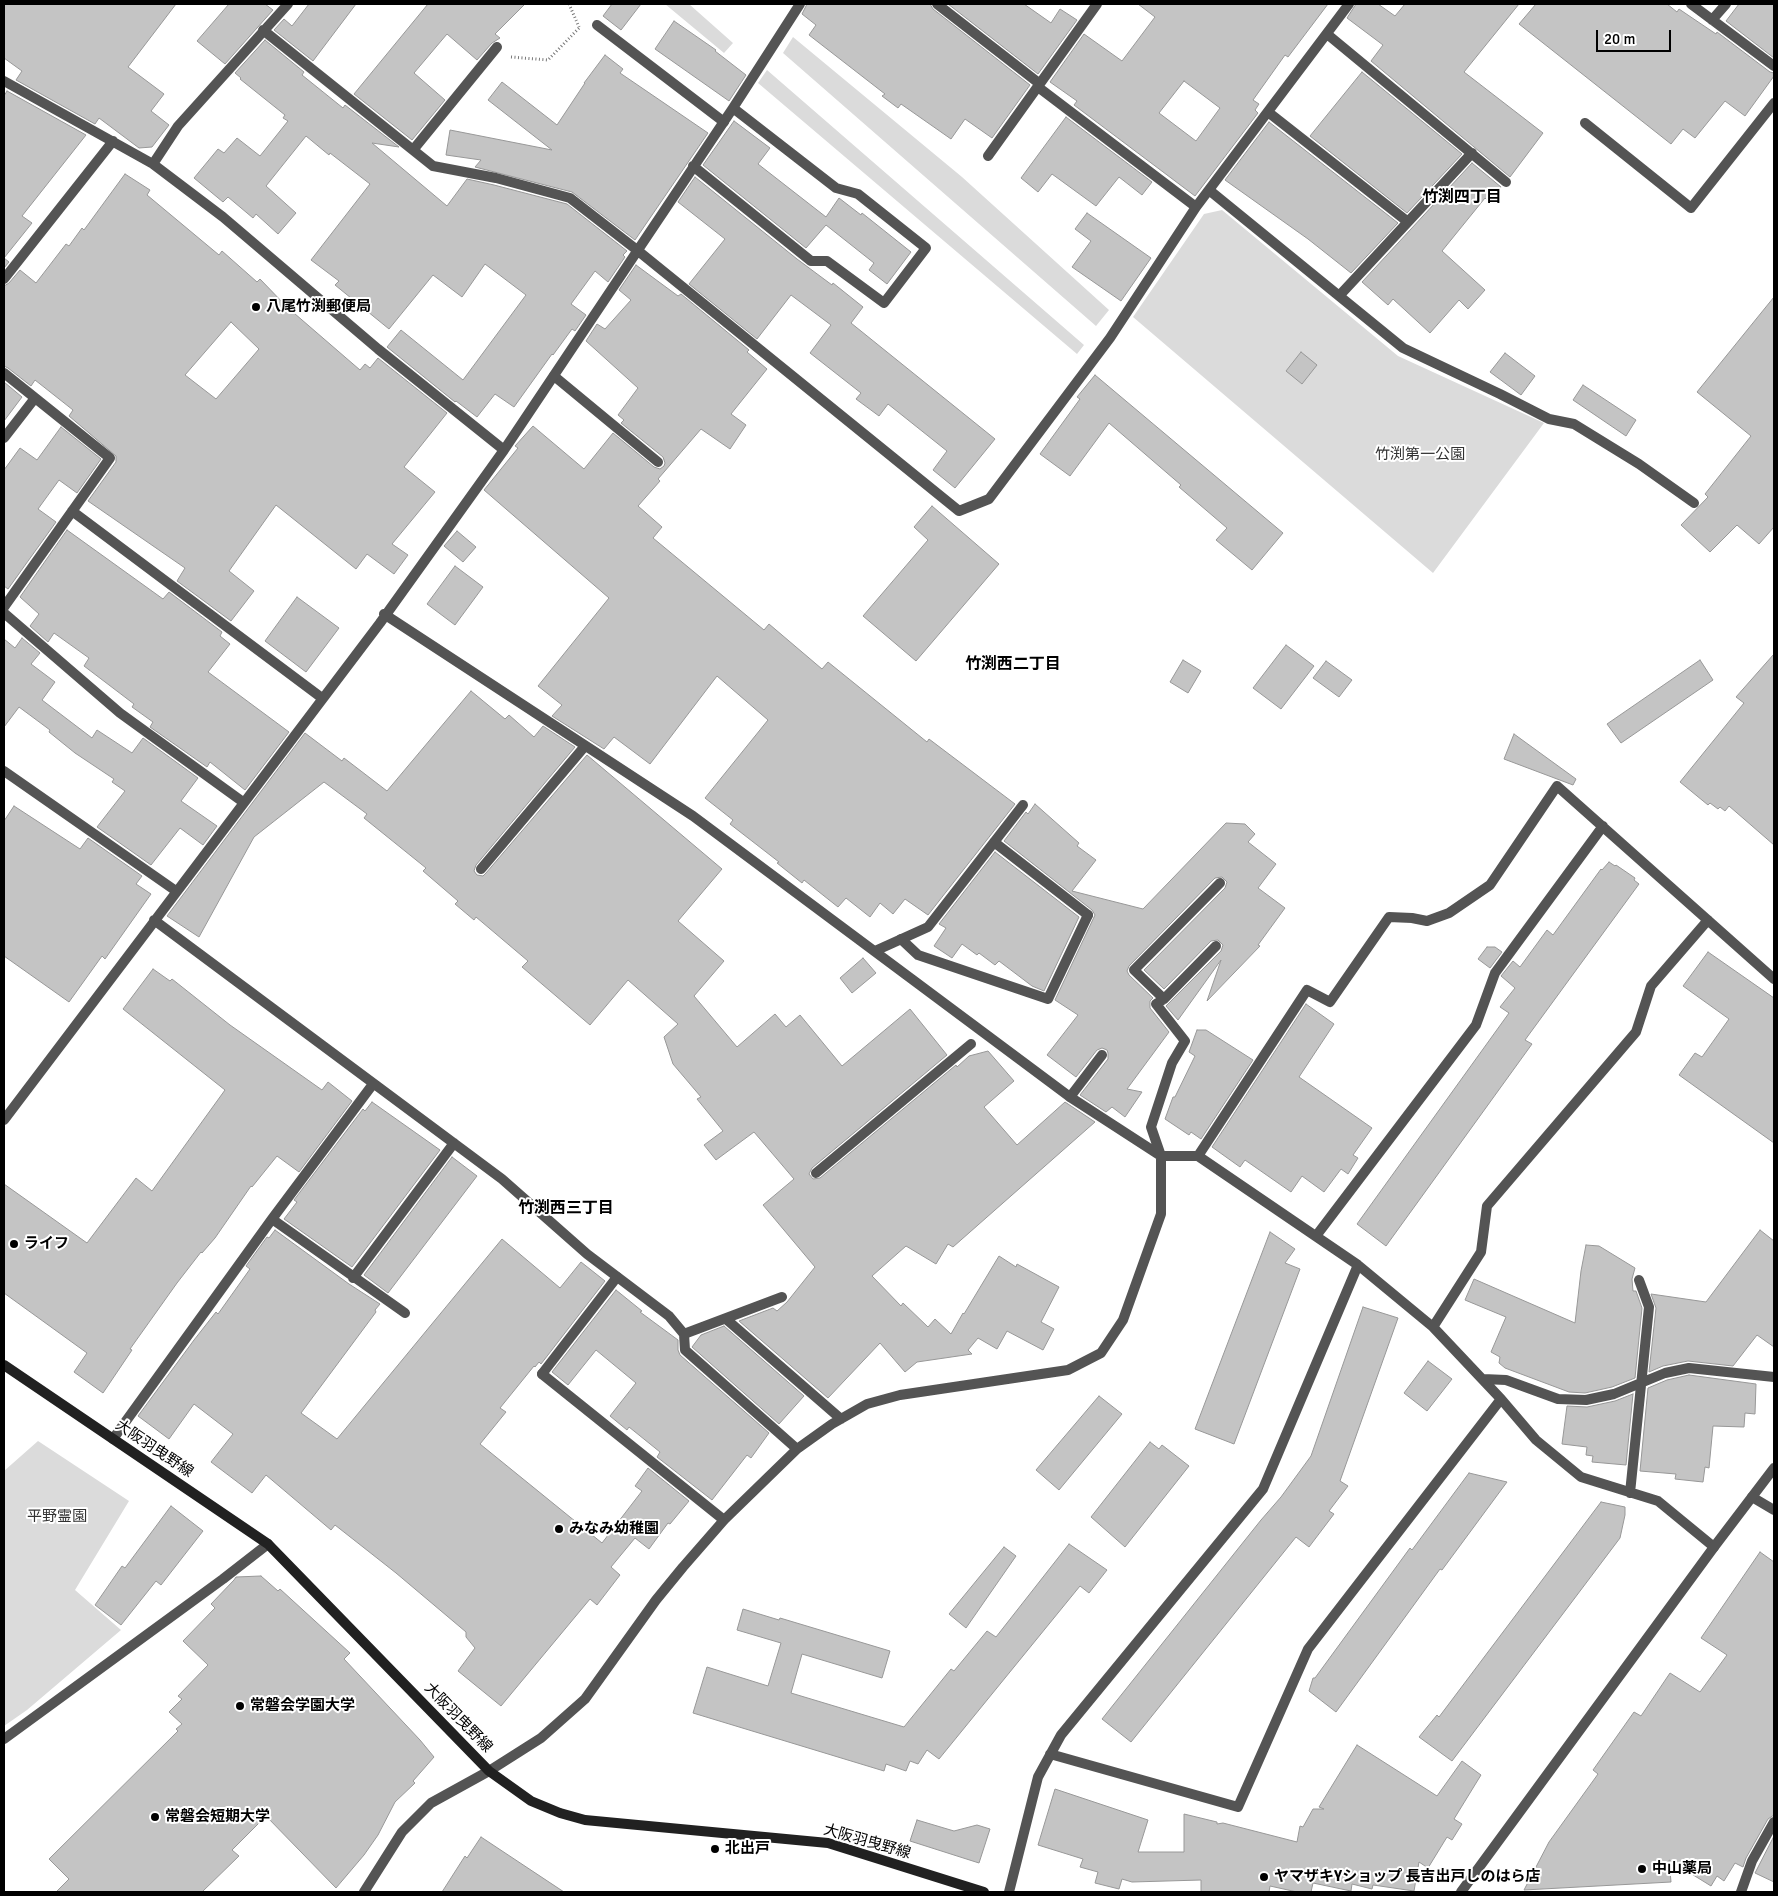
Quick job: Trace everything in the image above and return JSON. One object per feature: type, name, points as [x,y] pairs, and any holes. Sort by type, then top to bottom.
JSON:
[{"type":"main road","name":"大阪羽曳野線","points":[[4,1365],[268,1544],[489,1772],[531,1800],[560,1813],[585,1820],[828,1843],[984,1892]]},
{"type":"street","points":[[153,164],[178,126],[288,4]]},
{"type":"street","points":[[4,1120],[380,623],[384,614],[504,450],[724,122],[800,4]]},
{"type":"street","points":[[937,4],[1196,208]]},
{"type":"street","points":[[988,156],[1097,4]]},
{"type":"street","points":[[1691,4],[1774,66]]},
{"type":"street","points":[[1712,20],[1726,4]]},
{"type":"street","points":[[263,30],[433,166],[496,178],[570,198],[638,250],[960,511],[989,499],[1110,338],[1196,208],[1327,34],[1346,5]]},
{"type":"street","points":[[597,25],[724,122]]},
{"type":"street","points":[[1327,34],[1506,182]]},
{"type":"street","points":[[413,150],[497,47]]},
{"type":"street","points":[[4,81],[153,164],[223,217],[378,349],[504,450]]},
{"type":"street","points":[[1585,123],[1691,208],[1774,103]]},
{"type":"street","points":[[693,166],[811,261],[827,261],[884,303],[926,248],[858,194],[836,188],[733,108]]},
{"type":"street","points":[[1268,112],[1408,222]]},
{"type":"street","points":[[4,278],[113,141]]},
{"type":"street","points":[[1339,296],[1472,153]]},
{"type":"street","points":[[1209,190],[1403,348],[1549,419],[1574,424],[1639,464],[1694,503]]},
{"type":"street","points":[[4,373],[110,458],[4,607]]},
{"type":"street","points":[[554,376],[658,462]]},
{"type":"street","points":[[4,438],[35,398]]},
{"type":"street","points":[[72,511],[322,698]]},
{"type":"street","points":[[4,613],[120,713],[243,802]]},
{"type":"street","points":[[384,614],[693,816],[1070,1097],[1161,1156],[1198,1156],[1358,1265],[1433,1327],[1501,1399],[1536,1440],[1581,1477],[1658,1501],[1714,1546]]},
{"type":"street","points":[[481,869],[586,746]]},
{"type":"street","points":[[4,771],[176,891]]},
{"type":"street","points":[[1198,1156],[1307,990],[1330,1002],[1389,917],[1427,921],[1449,912],[1490,885],[1557,786],[1774,979]]},
{"type":"street","points":[[875,951],[928,927],[1023,805]]},
{"type":"street","points":[[1316,1236],[1476,1025],[1495,973],[1603,826]]},
{"type":"street","points":[[901,939],[918,955],[1048,999],[1088,915],[994,842]]},
{"type":"street","points":[[1164,999],[1134,970],[1220,883]]},
{"type":"street","points":[[154,920],[502,1179],[587,1254],[669,1316],[684,1334],[685,1350],[797,1449]]},
{"type":"street","points":[[1433,1327],[1481,1252],[1487,1206],[1636,1032],[1652,986],[1708,920]]},
{"type":"street","points":[[364,1892],[402,1832],[431,1803],[489,1772],[541,1738],[585,1699],[656,1600],[724,1520],[797,1449],[841,1418],[866,1404],[900,1395],[1068,1370],[1101,1354],[1123,1320],[1161,1214],[1161,1156],[1151,1127],[1172,1063],[1186,1041],[1156,1004],[1164,999],[1216,946]]},
{"type":"street","points":[[816,1173],[971,1044]]},
{"type":"street","points":[[1070,1097],[1102,1055]]},
{"type":"street","points":[[113,1439],[272,1219],[373,1084]]},
{"type":"street","points":[[353,1278],[454,1143]]},
{"type":"street","points":[[272,1219],[405,1313]]},
{"type":"street","points":[[1009,1892],[1038,1777],[1050,1754],[1061,1735],[1263,1489],[1358,1265]]},
{"type":"street","points":[[617,1277],[542,1374],[724,1520]]},
{"type":"street","points":[[1630,1493],[1649,1307],[1639,1280]]},
{"type":"street","points":[[684,1334],[782,1297]]},
{"type":"street","points":[[726,1318],[841,1418]]},
{"type":"street","points":[[1482,1379],[1506,1380],[1558,1399],[1586,1400],[1614,1394],[1665,1373],[1689,1368],[1774,1377]]},
{"type":"street","points":[[1050,1754],[1238,1807],[1308,1648],[1501,1399]]},
{"type":"street","points":[[1461,1892],[1714,1546],[1774,1468]]},
{"type":"street","points":[[1752,1497],[1774,1510]]},
{"type":"street","points":[[4,1740],[268,1544]]},
{"type":"street","points":[[1741,1892],[1752,1861],[1774,1822]]},
{"type":"path","points":[[569,4],[579,27]]},
{"type":"path","points":[[497,47],[512,58],[548,60],[586,20],[597,25]]},
{"type":"green space","points":[[665,4],[689,4],[733,43],[724,53]]},
{"type":"green space","points":[[793,37],[962,177],[1109,310],[1096,326],[783,53]]},
{"type":"green space","points":[[767,70],[1084,345],[1077,354],[758,83]]},
{"type":"green space","name":"竹渕第一公園","points":[[1222,210],[1398,356],[1544,423],[1433,573],[1133,317],[1204,214]]},
{"type":"green space","name":"平野霊園","points":[[38,1441],[129,1501],[75,1590],[121,1630],[27,1710],[4,1726],[4,1471]]},
{"type":"building","points":[[4,4],[176,4],[128,67],[164,94],[151,111],[169,125],[152,147],[139,148],[99,118],[95,124],[16,80],[22,71],[4,58]]},
{"type":"building","points":[[229,4],[265,4],[273,10],[225,64],[197,41]]},
{"type":"building","points":[[309,4],[356,4],[313,61],[274,30],[284,19],[292,26]]},
{"type":"building","points":[[428,4],[525,4],[495,34],[500,38],[492,43],[477,60],[447,34],[414,73],[445,100],[412,140],[354,94]]},
{"type":"building","points":[[612,4],[641,4],[621,30],[603,16]]},
{"type":"building","points":[[807,4],[930,4],[933,9],[1030,85],[992,138],[965,119],[951,139],[901,104],[898,108],[882,96],[885,94],[809,35],[816,25],[802,14]]},
{"type":"building","points":[[948,4],[1024,4],[1051,23],[1060,9],[1077,20],[1038,74]]},
{"type":"building","points":[[1138,4],[1328,4],[1288,57],[1285,55],[1253,100],[1259,104],[1255,110],[1258,113],[1195,196],[1074,105],[1077,101],[1050,82],[1084,34],[1122,61],[1155,17]],"holes":[[[1184,81],[1220,108],[1196,141],[1159,113]]]},
{"type":"building","points":[[1356,4],[1378,4],[1395,16],[1405,4],[1519,4],[1464,72],[1543,133],[1510,177],[1371,61],[1383,45],[1347,18]]},
{"type":"building","points":[[1536,4],[1667,4],[1677,12],[1679,9],[1716,34],[1717,32],[1770,72],[1774,73],[1774,76],[1745,116],[1725,101],[1695,138],[1683,129],[1671,144],[1519,24]]},
{"type":"building","points":[[1739,4],[1774,4],[1774,58],[1726,21]]},
{"type":"building","points":[[674,21],[716,50],[746,75],[729,101],[655,49]]},
{"type":"building","points":[[265,40],[304,72],[302,75],[343,108],[345,105],[399,147],[372,143],[447,206],[467,179],[494,185],[567,204],[627,251],[608,282],[595,271],[571,304],[586,315],[575,331],[572,329],[552,354],[514,407],[495,394],[477,417],[455,402],[387,347],[401,330],[463,380],[526,295],[485,264],[462,297],[433,275],[389,329],[335,285],[339,281],[311,260],[370,184],[330,153],[329,155],[306,136],[266,186],[296,213],[278,234],[256,214],[253,218],[228,197],[223,202],[194,178],[218,149],[224,153],[237,138],[260,156],[288,121],[283,118],[285,115],[235,73]]},
{"type":"building","points":[[605,55],[623,69],[620,73],[708,133],[635,240],[572,192],[475,167],[481,160],[446,155],[450,130],[552,150],[488,100],[502,82],[557,125]]},
{"type":"building","points":[[1362,72],[1462,154],[1407,213],[1310,136]]},
{"type":"building","points":[[7,91],[86,135],[22,216],[32,223],[4,258],[4,96]]},
{"type":"building","points":[[1066,117],[1152,182],[1142,195],[1119,177],[1096,206],[1052,174],[1038,192],[1021,178]]},
{"type":"building","points":[[734,121],[770,148],[758,164],[826,217],[839,198],[861,215],[862,213],[911,252],[887,284],[869,270],[874,263],[826,225],[806,248],[703,165]]},
{"type":"building","points":[[1269,122],[1398,223],[1351,273],[1308,239],[1225,180]]},
{"type":"building","points":[[1472,163],[1501,187],[1489,202],[1485,198],[1442,251],[1485,290],[1468,309],[1459,300],[1430,333],[1393,299],[1388,305],[1362,282]]},
{"type":"building","points":[[125,174],[150,190],[147,195],[219,255],[222,251],[257,282],[260,279],[287,307],[360,370],[365,364],[370,368],[378,358],[447,413],[404,467],[435,492],[392,544],[408,555],[394,574],[367,554],[356,569],[276,505],[229,571],[254,591],[231,621],[177,581],[185,568],[88,501],[116,462],[116,456],[69,416],[73,410],[35,380],[31,386],[4,366],[4,286],[20,270],[36,283],[66,244],[69,246],[82,228],[84,230]],"holes":[[[231,322],[259,349],[216,399],[185,375]]]},
{"type":"building","points":[[695,177],[797,259],[832,285],[833,283],[863,307],[851,323],[995,439],[955,488],[933,470],[947,451],[888,404],[879,416],[856,399],[861,393],[810,353],[831,325],[791,295],[757,339],[689,284],[725,239],[678,202]]},
{"type":"building","points":[[1087,213],[1151,258],[1121,301],[1072,267],[1091,241],[1075,229]]},
{"type":"building","points":[[4,258],[9,262],[4,268]]},
{"type":"building","points":[[636,265],[678,296],[681,294],[749,350],[747,352],[767,369],[731,414],[746,425],[730,449],[701,429],[658,479],[660,481],[638,506],[662,527],[653,538],[764,630],[769,624],[822,669],[828,662],[927,742],[929,739],[1015,804],[928,915],[905,899],[893,914],[880,903],[870,917],[846,898],[838,907],[804,880],[802,883],[777,863],[779,862],[730,824],[733,820],[705,798],[768,720],[717,676],[650,764],[614,737],[604,749],[552,716],[562,705],[538,686],[609,598],[484,490],[518,448],[515,446],[533,426],[584,469],[613,433],[654,467],[660,469],[664,466],[663,457],[621,423],[624,420],[618,415],[638,388],[586,341],[597,324],[605,329],[631,300],[619,290]]},
{"type":"building","points":[[1774,297],[1774,527],[1759,544],[1737,525],[1710,552],[1681,525],[1708,497],[1705,494],[1751,436],[1697,392]]},
{"type":"building","points":[[1301,352],[1317,365],[1302,384],[1286,371]]},
{"type":"building","points":[[1505,353],[1535,376],[1521,395],[1490,372]]},
{"type":"building","points":[[1095,375],[1283,533],[1252,570],[1216,540],[1227,528],[1179,487],[1181,485],[1109,423],[1070,476],[1040,454],[1080,399],[1077,397]]},
{"type":"building","points":[[4,382],[22,397],[4,421]]},
{"type":"building","points":[[1583,385],[1636,420],[1626,436],[1573,400]]},
{"type":"building","points":[[61,427],[101,459],[77,493],[59,480],[38,509],[56,522],[8,589],[4,586],[4,470],[20,448],[37,460]]},
{"type":"building","points":[[932,506],[999,564],[916,661],[863,616],[928,540],[914,527]]},
{"type":"building","points":[[67,530],[163,599],[169,592],[222,632],[220,636],[230,644],[208,672],[289,732],[245,790],[210,762],[207,767],[150,727],[153,722],[132,707],[134,704],[84,666],[89,658],[54,633],[48,642],[30,626],[39,614],[20,597]]},
{"type":"building","points":[[457,531],[476,547],[463,562],[444,546]]},
{"type":"building","points":[[455,566],[483,587],[455,625],[427,604]]},
{"type":"building","points":[[297,597],[339,628],[306,672],[265,641]]},
{"type":"building","points":[[22,638],[40,653],[31,664],[55,682],[42,700],[92,738],[97,730],[132,753],[143,738],[198,778],[181,801],[217,826],[203,845],[180,828],[151,865],[97,827],[125,791],[112,782],[114,779],[75,753],[49,732],[50,730],[19,707],[4,727],[4,639],[15,648]]},
{"type":"building","points":[[1286,645],[1314,666],[1281,709],[1253,688]]},
{"type":"building","points":[[1774,654],[1774,845],[1729,806],[1725,811],[1720,807],[1718,809],[1710,803],[1708,805],[1680,782],[1744,703],[1736,697]]},
{"type":"building","points":[[1183,660],[1201,671],[1188,693],[1170,682]]},
{"type":"building","points":[[1700,660],[1713,680],[1621,743],[1607,724]]},
{"type":"building","points":[[1326,661],[1352,680],[1339,697],[1313,678]]},
{"type":"building","points":[[471,691],[505,719],[509,715],[534,737],[543,726],[575,747],[476,865],[474,871],[477,875],[483,876],[486,873],[587,755],[722,869],[678,921],[724,961],[694,996],[737,1047],[775,1014],[786,1027],[800,1015],[842,1066],[910,1009],[947,1055],[812,1168],[809,1174],[813,1179],[820,1178],[956,1065],[957,1067],[969,1056],[988,1051],[1014,1081],[984,1107],[1017,1145],[1065,1102],[1095,1122],[953,1247],[948,1244],[936,1264],[906,1246],[872,1276],[901,1306],[903,1303],[928,1327],[935,1319],[951,1334],[999,1256],[1016,1267],[1017,1264],[1059,1287],[1041,1322],[1054,1329],[1043,1350],[1007,1331],[997,1349],[978,1338],[968,1350],[972,1354],[917,1362],[905,1372],[880,1343],[828,1398],[739,1321],[773,1308],[777,1311],[787,1302],[815,1267],[763,1205],[794,1179],[754,1132],[716,1160],[704,1145],[723,1131],[697,1099],[701,1097],[673,1064],[664,1037],[678,1024],[628,980],[590,1025],[522,967],[528,961],[476,917],[474,920],[455,904],[458,901],[423,871],[426,868],[364,818],[367,814],[324,782],[254,837],[199,937],[167,916],[305,733],[342,761],[344,758],[387,791]]},
{"type":"building","points":[[1514,734],[1576,779],[1573,785],[1504,759]]},
{"type":"building","points":[[1035,804],[1079,843],[1077,846],[1096,860],[1072,891],[1143,909],[1226,823],[1245,824],[1255,834],[1248,842],[1276,864],[1258,888],[1285,908],[1258,945],[1260,946],[1207,1001],[1221,960],[1178,1020],[1166,1006],[1221,951],[1223,945],[1218,940],[1211,941],[1164,989],[1144,970],[1225,888],[1227,882],[1222,877],[1215,878],[1129,966],[1127,971],[1129,975],[1153,998],[1150,1001],[1150,1008],[1169,1032],[1127,1089],[1142,1092],[1125,1117],[1112,1107],[1106,1112],[1080,1095],[1108,1059],[1107,1050],[1102,1048],[1097,1050],[1076,1077],[1047,1055],[1078,1015],[1055,1000],[1095,915],[1092,910],[1004,841],[1026,812],[1028,814]]},
{"type":"building","points":[[14,806],[80,849],[88,838],[142,876],[136,884],[151,894],[105,959],[102,956],[69,1002],[4,956],[4,821]]},
{"type":"building","points":[[995,852],[1079,917],[1044,991],[1032,986],[999,961],[995,965],[979,953],[977,955],[962,944],[952,958],[934,946],[946,928],[939,924]]},
{"type":"building","points":[[1609,862],[1635,878],[1634,880],[1639,884],[1525,1040],[1532,1044],[1386,1246],[1357,1224],[1509,1013],[1500,1007],[1515,988],[1501,976],[1513,961],[1520,967],[1547,930],[1553,935],[1601,869]]},
{"type":"building","points":[[1487,947],[1495,947],[1502,952],[1490,968],[1478,959]]},
{"type":"building","points":[[1708,952],[1774,998],[1774,1143],[1679,1075],[1695,1053],[1702,1057],[1729,1019],[1683,986]]},
{"type":"building","points":[[863,958],[876,973],[852,993],[840,978]]},
{"type":"building","points":[[153,969],[170,981],[172,979],[230,1025],[322,1090],[328,1082],[352,1101],[299,1172],[277,1156],[251,1186],[215,1238],[201,1252],[177,1283],[130,1349],[132,1350],[103,1393],[74,1372],[87,1353],[4,1293],[4,1184],[87,1243],[136,1178],[152,1191],[225,1090],[123,1009]]},
{"type":"building","points":[[1306,1004],[1334,1024],[1299,1077],[1372,1128],[1353,1155],[1358,1158],[1348,1174],[1341,1169],[1324,1192],[1302,1176],[1291,1192],[1245,1160],[1240,1167],[1212,1147]]},
{"type":"building","points":[[1197,1030],[1206,1030],[1253,1060],[1201,1139],[1191,1132],[1189,1135],[1165,1119],[1173,1097],[1175,1097],[1195,1056],[1189,1052]]},
{"type":"building","points":[[372,1102],[440,1150],[352,1267],[284,1219],[297,1202],[294,1200],[363,1109],[365,1111]]},
{"type":"building","points":[[452,1157],[477,1176],[388,1293],[364,1275]]},
{"type":"building","points":[[275,1230],[349,1284],[380,1304],[301,1413],[337,1439],[502,1239],[560,1288],[581,1262],[605,1281],[541,1364],[539,1362],[534,1366],[500,1408],[506,1412],[480,1444],[602,1543],[642,1491],[635,1486],[648,1468],[689,1501],[670,1524],[668,1523],[649,1549],[635,1538],[611,1567],[620,1575],[597,1605],[590,1599],[501,1706],[458,1671],[475,1648],[466,1637],[466,1632],[396,1573],[335,1525],[331,1530],[266,1475],[252,1493],[211,1462],[233,1434],[194,1404],[169,1439],[138,1416],[194,1340],[216,1312],[218,1314],[250,1269],[246,1266],[267,1237],[269,1238]]},
{"type":"building","points":[[1760,1230],[1774,1241],[1774,1347],[1757,1335],[1733,1366],[1688,1361],[1663,1366],[1649,1372],[1656,1308],[1651,1294],[1706,1302]]},
{"type":"building","points":[[1270,1232],[1295,1249],[1285,1263],[1300,1269],[1234,1444],[1195,1429]]},
{"type":"building","points":[[1586,1245],[1599,1246],[1635,1268],[1632,1279],[1633,1291],[1636,1291],[1642,1308],[1635,1378],[1612,1387],[1585,1393],[1569,1392],[1505,1368],[1499,1363],[1500,1357],[1491,1352],[1506,1317],[1465,1300],[1474,1279],[1575,1323]]},
{"type":"building","points":[[616,1290],[642,1311],[640,1312],[678,1340],[680,1355],[769,1433],[751,1458],[747,1455],[712,1500],[657,1457],[660,1452],[629,1427],[627,1430],[610,1416],[636,1383],[596,1350],[568,1385],[552,1372]]},
{"type":"building","points":[[1363,1307],[1398,1318],[1340,1481],[1348,1486],[1329,1511],[1334,1514],[1309,1547],[1296,1537],[1131,1742],[1102,1719],[1281,1497],[1311,1456]]},
{"type":"building","points":[[724,1326],[804,1396],[779,1424],[692,1347],[701,1335]]},
{"type":"building","points":[[1428,1361],[1452,1379],[1427,1411],[1404,1393]]},
{"type":"building","points":[[1689,1375],[1756,1384],[1755,1414],[1745,1413],[1744,1427],[1713,1426],[1709,1468],[1705,1467],[1703,1482],[1675,1479],[1676,1474],[1640,1471],[1648,1388],[1667,1380]]},
{"type":"building","points":[[1633,1394],[1626,1465],[1592,1462],[1593,1456],[1586,1455],[1587,1447],[1562,1444],[1567,1406],[1587,1407],[1615,1401]]},
{"type":"building","points":[[1099,1396],[1122,1414],[1059,1490],[1036,1470]]},
{"type":"building","points":[[1150,1442],[1159,1449],[1162,1445],[1189,1466],[1125,1547],[1091,1517]]},
{"type":"building","points":[[1469,1473],[1507,1482],[1442,1570],[1440,1569],[1336,1712],[1309,1691],[1313,1678],[1315,1678],[1410,1548],[1412,1550]]},
{"type":"building","points":[[1601,1502],[1625,1507],[1620,1538],[1452,1761],[1419,1737],[1437,1715],[1439,1717]]},
{"type":"building","points":[[171,1506],[203,1531],[161,1585],[156,1581],[121,1625],[95,1605],[122,1566],[125,1568]]},
{"type":"building","points":[[1069,1544],[1107,1570],[1089,1593],[1080,1586],[939,1759],[927,1750],[918,1764],[910,1761],[906,1771],[886,1764],[884,1771],[693,1713],[707,1667],[768,1686],[781,1643],[737,1630],[743,1609],[779,1620],[780,1618],[890,1651],[882,1678],[802,1654],[791,1693],[904,1727],[951,1669],[954,1671],[987,1631],[996,1637]]},
{"type":"building","points":[[1004,1547],[1016,1556],[966,1628],[949,1614]]},
{"type":"building","points":[[1760,1552],[1774,1562],[1774,1815],[1768,1819],[1743,1867],[1735,1863],[1724,1881],[1717,1876],[1711,1886],[1669,1860],[1671,1882],[1524,1890],[1549,1842],[1598,1774],[1593,1770],[1634,1712],[1641,1716],[1670,1673],[1700,1692],[1727,1655],[1701,1638]]},
{"type":"building","name":"常磐会学園大学","points":[[261,1576],[278,1591],[280,1589],[350,1653],[344,1659],[434,1757],[413,1781],[415,1783],[395,1802],[378,1835],[336,1888],[266,1816],[232,1850],[239,1856],[202,1892],[56,1892],[69,1879],[49,1859],[178,1731],[176,1729],[182,1724],[169,1712],[182,1699],[178,1696],[208,1665],[183,1641],[215,1608],[211,1604],[236,1577]]},
{"type":"building","points":[[1357,1745],[1437,1796],[1462,1761],[1481,1775],[1454,1819],[1462,1824],[1452,1840],[1447,1837],[1428,1868],[1419,1862],[1414,1891],[1373,1885],[1372,1889],[1352,1884],[1351,1891],[1313,1883],[1311,1892],[1297,1892],[1270,1886],[1269,1892],[1201,1892],[1201,1880],[1132,1882],[1122,1879],[1119,1889],[1095,1883],[1098,1872],[1080,1867],[1083,1859],[1038,1845],[1055,1789],[1148,1820],[1138,1852],[1184,1852],[1184,1814],[1217,1822],[1217,1824],[1223,1823],[1297,1842],[1300,1826],[1303,1827],[1313,1809],[1324,1809],[1319,1807]]},
{"type":"building","points":[[917,1820],[954,1831],[977,1825],[990,1829],[979,1863],[910,1841]]},
{"type":"building","points":[[1774,1836],[1774,1882],[1755,1873]]},
{"type":"building","points":[[481,1837],[564,1892],[442,1892],[465,1856],[467,1858]]},
{"type":"place","name":"八尾竹渕郵便局","points":[[256,307]]},
{"type":"place","name":"ライフ","points":[[14,1244]]},
{"type":"place","name":"みなみ幼稚園","points":[[559,1529]]},
{"type":"place","name":"常磐会学園大学","points":[[240,1706]]},
{"type":"place","name":"常磐会短期大学","points":[[155,1817]]},
{"type":"place","name":"北出戸","points":[[715,1849]]},
{"type":"place","name":"中山薬局","points":[[1642,1869]]},
{"type":"place","name":"ヤマザキYショップ 長吉出戸しのはら店","points":[[1264,1877]]},
{"type":"district","name":"竹渕四丁目","points":[[1462,198]]},
{"type":"district","name":"竹渕西二丁目","points":[[1013,665]]},
{"type":"district","name":"竹渕西三丁目","points":[[566,1209]]}]
